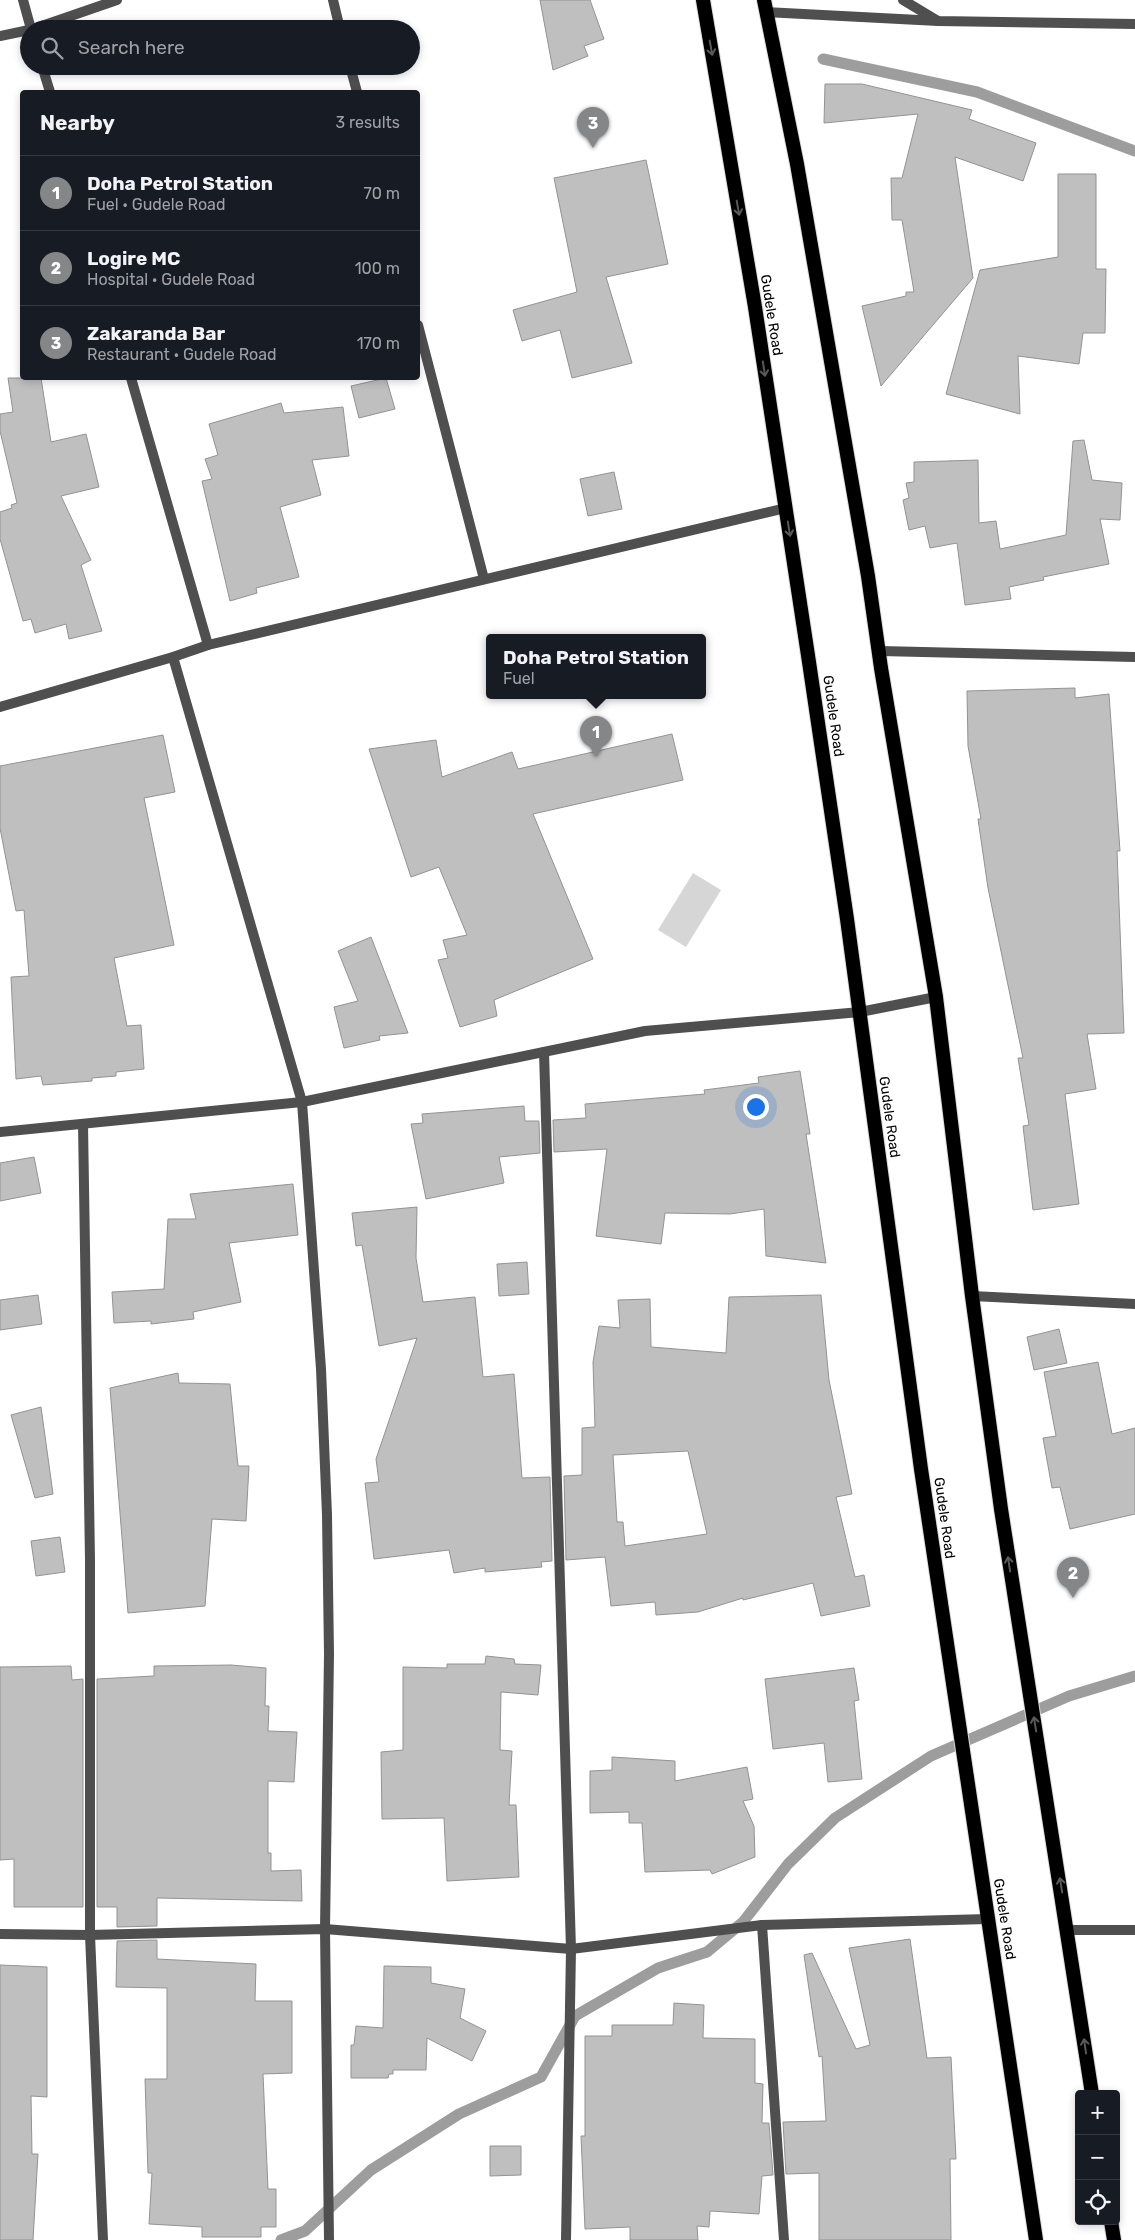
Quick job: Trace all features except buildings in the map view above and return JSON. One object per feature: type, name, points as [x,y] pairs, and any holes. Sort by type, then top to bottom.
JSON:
[{"type":"highway","name":"Gudele Road","points":[[703,0],[755,307],[786,508],[860,1012],[922,1478],[1036,2240]]},
{"type":"highway","points":[[764,6],[797,164],[880,651],[936,997],[972,1296],[1002,1519],[1068,1930],[1091,2090]]},
{"type":"highway","points":[[1112,2225],[1114,2240]]},
{"type":"street","points":[[23,0],[29,20]]},
{"type":"street","points":[[58,20],[117,0]]},
{"type":"street","points":[[333,0],[338,20]]},
{"type":"street","points":[[903,0],[938,21]]},
{"type":"street","points":[[764,6],[938,21],[1135,24]]},
{"type":"street","points":[[0,36],[20,31]]},
{"type":"street","points":[[45,75],[49,90]]},
{"type":"street","points":[[352,75],[356,90]]},
{"type":"street","points":[[420,333],[484,580]]},
{"type":"street","points":[[132,380],[208,645]]},
{"type":"street","points":[[0,708],[208,645],[786,508]]},
{"type":"street","points":[[880,651],[1135,658]]},
{"type":"street","points":[[173,657],[302,1102],[321,1370],[327,1515],[329,1654],[325,1929],[329,2240]]},
{"type":"street","points":[[0,1132],[302,1102],[645,1031],[860,1012],[936,997]]},
{"type":"street","points":[[544,1052],[571,1949],[566,2240]]},
{"type":"street","points":[[83,1124],[90,1560],[90,1936],[103,2240]]},
{"type":"street","points":[[972,1296],[1135,1304]]},
{"type":"street","points":[[0,1934],[90,1936],[325,1929],[571,1949],[762,1924],[988,1918]]},
{"type":"street","points":[[762,1924],[784,2240]]},
{"type":"street","points":[[1068,1930],[1135,1930]]},
{"type":"shaded area","points":[[693,873],[721,890],[686,947],[658,930]]},
{"type":"waterway","points":[[823,59],[977,92],[1135,151]]},
{"type":"waterway","points":[[281,2240],[305,2231],[371,2170],[459,2114],[541,2077],[575,2016],[658,1968],[707,1952],[743,1922],[788,1864],[835,1818],[931,1756],[1069,1696],[1135,1676]]},
{"type":"place","name":"Zakaranda Bar","points":[[593,148]]},
{"type":"place","name":"Doha Petrol Station","points":[[596,757]]},
{"type":"place","name":"Logire MC","points":[[1073,1598]]}]
